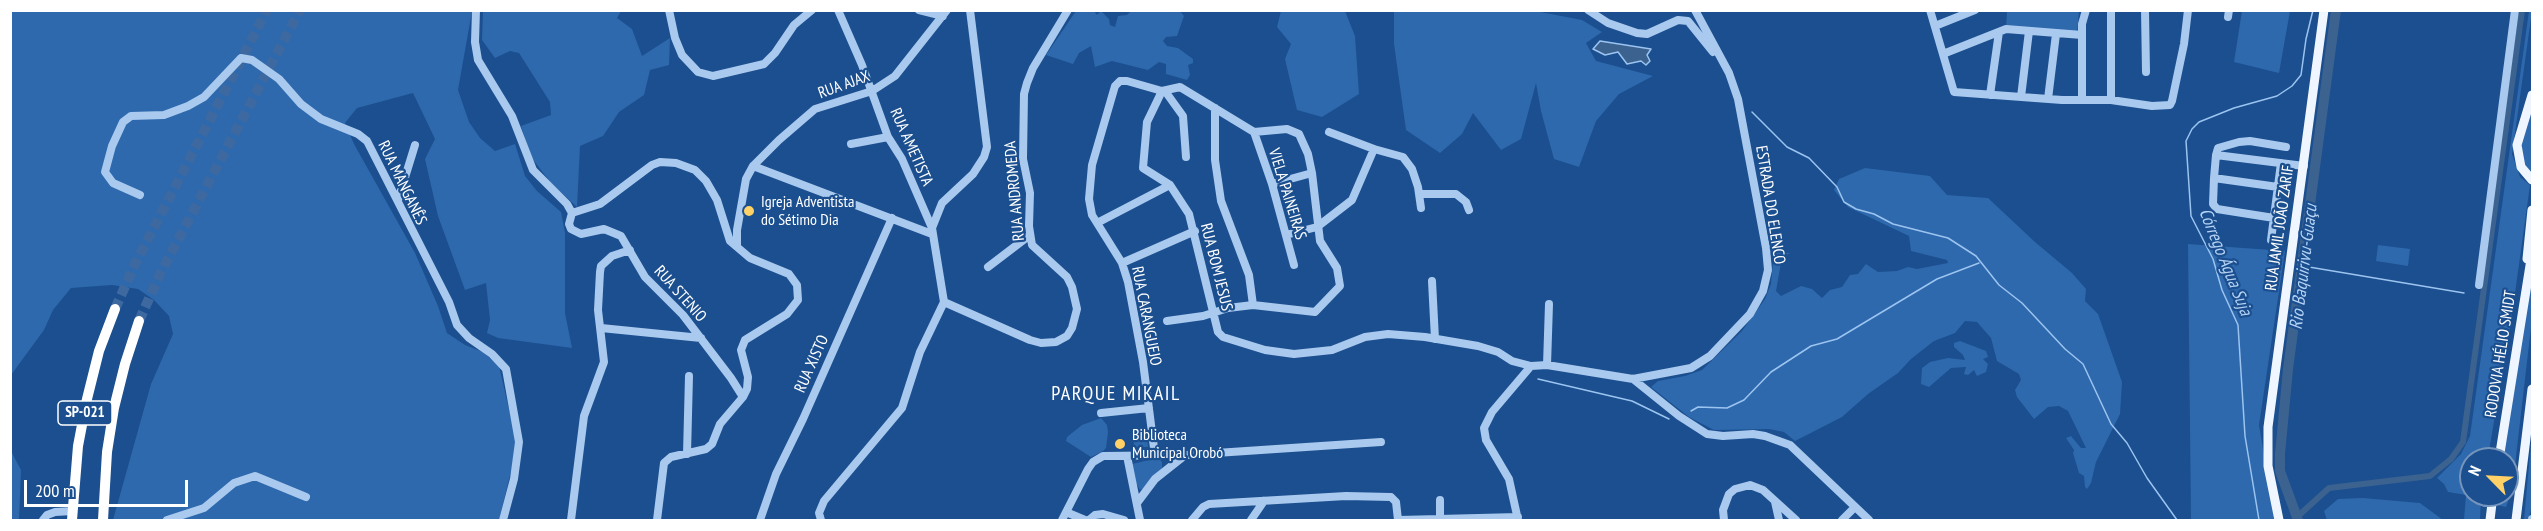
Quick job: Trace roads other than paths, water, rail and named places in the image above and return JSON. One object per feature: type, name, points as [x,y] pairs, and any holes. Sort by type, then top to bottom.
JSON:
[{"type":"highway","name":"SP-021","points":[[72,516],[78,446],[87,399],[99,351],[115,309]]},
{"type":"highway","name":"SP-021","points":[[103,520],[107,452],[114,408],[125,364],[140,321]]},
{"type":"main road","name":"RUA JAMIL JOÃO ZARIF","points":[[2279,520],[2268,466],[2268,427],[2324,10]]},
{"type":"main road","points":[[2532,95],[2517,145],[2521,167],[2532,180]]},
{"type":"main road","points":[[2524,307],[2524,285],[2532,210]]},
{"type":"main road","name":"RODOVIA HÉLIO SMIDT","points":[[2501,447],[2532,253]]},
{"type":"main road","points":[[2516,520],[2532,390]]},
{"type":"street","name":"RUA STENIO","points":[[476,10],[475,42],[478,60],[512,116],[533,170],[561,195],[572,213],[569,224],[574,232],[581,234],[604,229],[621,237],[645,277],[676,306],[743,398]]},
{"type":"street","points":[[669,10],[675,38],[682,55],[698,72],[713,76],[764,64],[775,53],[794,25],[812,10]]},
{"type":"street","name":"RUA AMETISTA","points":[[838,10],[872,91],[888,137],[902,159],[932,231],[944,302]]},
{"type":"street","points":[[753,166],[932,231],[942,203],[973,174],[984,157],[987,147],[984,108],[970,10]]},
{"type":"street","name":"RUA ANDROMEDA","points":[[944,302],[1041,343],[1056,342],[1067,336],[1072,328],[1077,309],[1072,287],[1067,277],[1032,245],[1030,193],[1023,159],[1024,94],[1033,68],[1068,10]]},
{"type":"street","name":"ESTRADA DO ELENCO","points":[[1588,10],[1608,23],[1637,33],[1647,34],[1670,21],[1688,21],[1729,73]]},
{"type":"street","name":"ESTRADA DO ELENCO","points":[[1531,366],[1547,365],[1632,379],[1691,368],[1701,363],[1750,314],[1766,282],[1768,270],[1764,237],[1735,86],[1695,10]]},
{"type":"street","points":[[1930,10],[1954,92],[2048,99],[2111,100],[2152,106],[2170,105],[2184,44],[2188,10]]},
{"type":"street","points":[[1935,26],[1975,10]]},
{"type":"street","points":[[2082,100],[2082,24],[2086,10]]},
{"type":"street","points":[[2111,10],[2111,100]]},
{"type":"street","points":[[2145,10],[2146,72]]},
{"type":"street","points":[[2479,285],[2516,10]]},
{"type":"street","points":[[919,11],[946,13]]},
{"type":"street","name":"RUA AJAX","points":[[737,246],[737,231],[746,179],[753,166],[815,109],[872,91],[895,76],[946,13]]},
{"type":"street","points":[[1943,54],[2006,29],[2082,34]]},
{"type":"street","points":[[2021,97],[2029,31]]},
{"type":"street","points":[[1990,94],[1999,32]]},
{"type":"street","points":[[2048,99],[2056,34]]},
{"type":"street","name":"RUA MANGANÊS","points":[[140,195],[113,183],[105,172],[112,146],[123,122],[131,116],[164,115],[188,106],[204,97],[237,61],[246,58],[279,79],[309,111],[367,141],[449,302],[457,325],[469,338],[492,354],[506,369],[519,442],[514,478],[503,520]]},
{"type":"street","name":"RUA CARANGUEJO","points":[[1155,456],[1143,362],[1122,263],[1092,215],[1089,199],[1090,176],[1115,86],[1120,81],[1127,81],[1163,91]]},
{"type":"street","points":[[1167,321],[1253,305],[1315,312],[1341,283],[1337,268],[1322,247],[1317,227],[1308,154],[1295,131],[1287,129],[1254,132],[1184,89],[1175,87],[1163,91],[1183,116],[1186,157]]},
{"type":"street","name":"RUA BOM JESUS","points":[[1163,91],[1149,114],[1142,164],[1146,171],[1170,185],[1183,202],[1195,231],[1218,332],[1228,340],[1280,352],[1305,354],[1332,350],[1365,337],[1388,334],[1435,339]]},
{"type":"street","points":[[1215,108],[1215,160],[1221,201],[1249,275],[1253,305]]},
{"type":"street","name":"VIELA PAINEIRAS","points":[[1254,132],[1272,184],[1294,265]]},
{"type":"street","points":[[1329,132],[1374,149],[1396,154],[1408,162],[1419,194],[1421,208]]},
{"type":"street","points":[[851,144],[888,137]]},
{"type":"street","points":[[2274,218],[2217,208],[2213,204],[2216,155],[2218,148],[2239,142],[2250,141],[2286,147]]},
{"type":"street","points":[[398,200],[415,145]]},
{"type":"street","points":[[1286,235],[1317,227],[1352,200],[1374,149]]},
{"type":"street","points":[[2216,155],[2304,166]]},
{"type":"street","points":[[572,213],[600,204],[652,165],[660,162],[676,163],[695,170],[706,181],[717,200],[730,241],[750,258],[791,276],[797,285],[799,295],[796,304],[781,319],[753,333],[745,340],[741,350],[748,382],[743,398],[720,424],[709,448],[671,458],[664,463],[657,520]]},
{"type":"street","points":[[2271,240],[2281,163]]},
{"type":"street","points":[[1272,184],[1312,173]]},
{"type":"street","points":[[2214,178],[2278,187]]},
{"type":"street","points":[[1097,223],[1170,185]]},
{"type":"street","points":[[1419,194],[1456,194],[1467,202],[1468,210]]},
{"type":"street","name":"RUA XISTO","points":[[760,520],[776,474],[803,419],[892,218]]},
{"type":"street","points":[[1122,263],[1195,231]]},
{"type":"street","points":[[988,267],[1030,235]]},
{"type":"street","points":[[571,520],[584,416],[604,362],[598,299],[601,266],[612,256],[630,250]]},
{"type":"street","points":[[1192,520],[1203,507],[1209,504],[1346,496],[1391,497],[1396,502],[1398,520],[1518,519],[1509,479],[1486,440],[1484,428],[1492,412],[1531,366],[1512,361],[1487,348],[1435,339],[1432,280]]},
{"type":"street","points":[[821,520],[819,513],[824,501],[902,408],[920,352],[944,302]]},
{"type":"street","points":[[1547,365],[1549,304]]},
{"type":"street","points":[[601,328],[701,338]]},
{"type":"street","points":[[687,454],[689,376]]},
{"type":"street","points":[[1632,379],[1679,416],[1707,434],[1723,436],[1753,434],[1790,445],[1869,520]]},
{"type":"street","points":[[1101,413],[1149,408]]},
{"type":"street","points":[[1062,520],[1093,462],[1103,456],[1155,456],[1381,442]]},
{"type":"street","points":[[1137,503],[1155,479],[1186,454]]},
{"type":"street","points":[[1127,456],[1140,520]]},
{"type":"street","points":[[167,520],[204,508],[234,483],[255,476],[306,497]]},
{"type":"street","points":[[1724,520],[1725,501],[1735,489],[1750,485],[1757,487],[1794,520]]},
{"type":"street","points":[[1440,500],[1440,520]]},
{"type":"street","points":[[1251,520],[1264,501]]},
{"type":"street","points":[[1775,502],[1779,520]]},
{"type":"street","points":[[1842,520],[1856,507]]},
{"type":"street","points":[[43,520],[47,515],[55,512],[72,516]]},
{"type":"street","points":[[1066,512],[1087,520],[1095,515],[1103,514],[1124,520]]},
{"type":"waterway","name":"Córrego Água Suja","points":[[2259,520],[2245,436],[2238,325],[2222,290],[2213,259],[2191,216],[2186,141],[2192,129],[2199,122],[2234,108],[2277,96],[2292,86],[2301,75],[2313,10]]},
{"type":"waterway","name":"Rio Baquirivu-Guaçu","points":[[2298,520],[2280,471],[2280,454],[2288,369],[2336,10]]},
{"type":"waterway","points":[[2297,517],[2329,488],[2430,476],[2451,459],[2463,442],[2522,10]]},
{"type":"waterway","points":[[1752,112],[1787,147],[1809,158],[1837,187],[1844,202],[1893,224],[1948,238],[1976,256],[1999,285],[2022,303],[2065,349],[2083,364],[2111,424],[2127,443],[2147,478],[2177,520]]},
{"type":"waterway","points":[[1691,411],[1698,407],[1727,408],[1744,400],[1771,372],[1811,346],[1837,339],[1937,279],[1979,263]]},
{"type":"waterway","points":[[2303,266],[2464,293]]},
{"type":"waterway","points":[[1538,379],[1632,401],[1669,419]]},
{"type":"tunnel","points":[[115,309],[135,264],[267,10]]},
{"type":"tunnel","points":[[139,321],[160,274],[300,10]]},
{"type":"place","name":"Igreja Adventista do Sétimo Dia","points":[[749,211]]},
{"type":"place","name":"Biblioteca Municipal Orobó","points":[[1120,444]]},
{"type":"district","name":"PARQUE MIKAIL","points":[[1116,394]]}]
